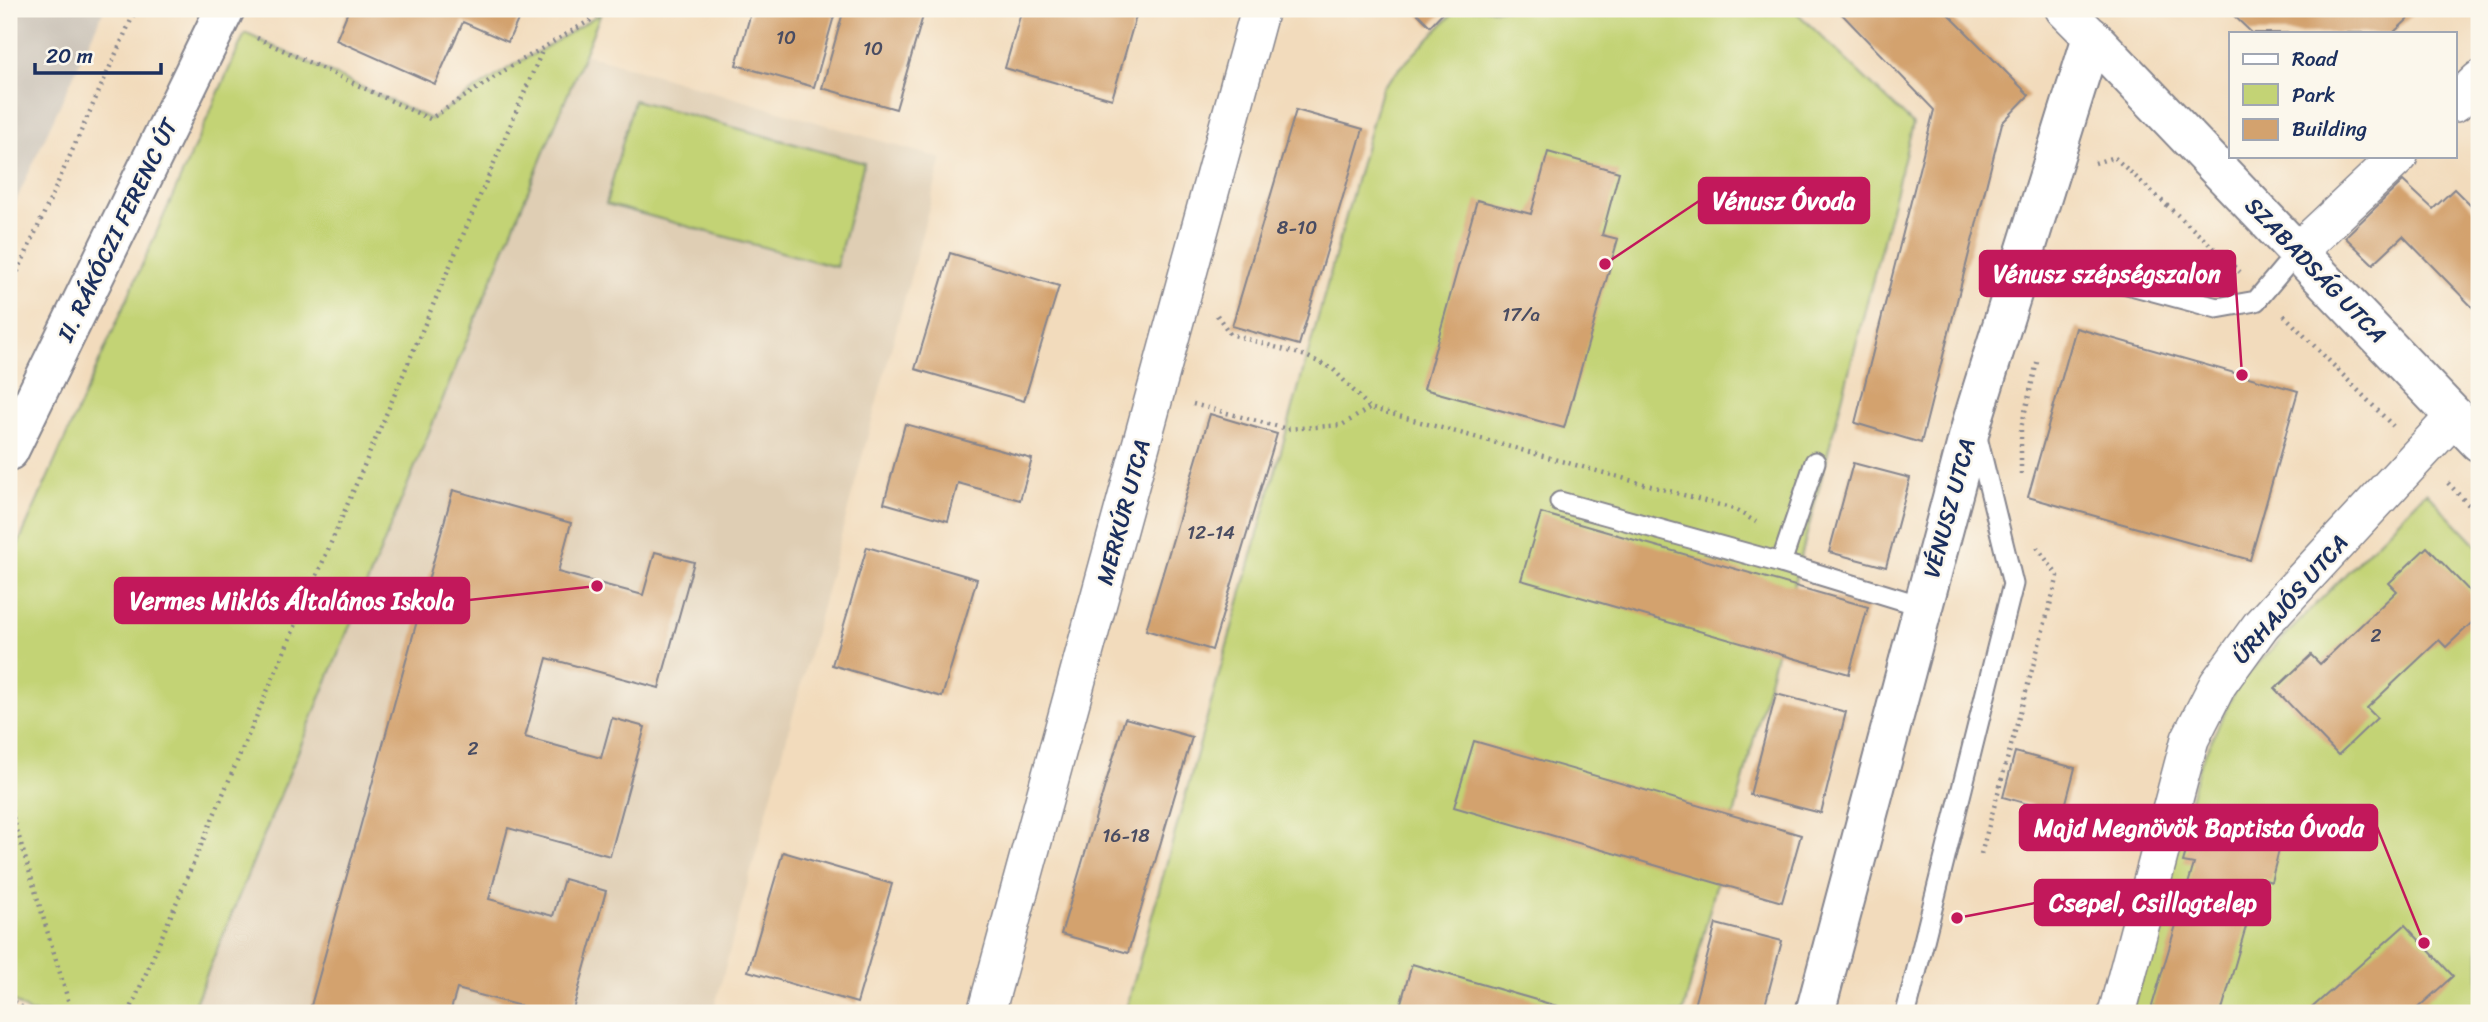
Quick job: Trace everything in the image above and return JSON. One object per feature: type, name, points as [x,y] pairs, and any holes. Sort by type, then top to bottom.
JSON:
[{"type":"street","name":"MERKÚR UTCA","points":[[986,1013],[1260,9]]},
{"type":"street","name":"SZABADSÁG UTCA","points":[[2064,9],[2096,23],[2298,251],[2467,429]]},
{"type":"street","name":"II. RÁKÓCZI FERENC ÚT","points":[[9,451],[235,21]]},
{"type":"street","name":"VÉNUSZ UTCA","points":[[1815,1013],[1973,419],[2096,23]]},
{"type":"street","points":[[2456,102],[2479,80]]},
{"type":"street","points":[[2298,251],[2397,158]]},
{"type":"street","name":"ŰRHAJÓS UTCA","points":[[2117,1013],[2190,739],[2218,684],[2261,625],[2467,429]]},
{"type":"lane","points":[[2022,256],[2217,308],[2256,301],[2298,251]]},
{"type":"lane","points":[[1906,1013],[2013,584],[1973,419]]},
{"type":"lane","points":[[1781,563],[1815,463]]},
{"type":"lane","points":[[1560,502],[1781,563],[1922,606]]},
{"type":"path","points":[[9,291],[136,9]]},
{"type":"path","points":[[235,21],[430,119],[514,64],[543,50],[610,9]]},
{"type":"path","points":[[129,1013],[543,50]]},
{"type":"path","points":[[1189,274],[1230,334],[1306,356],[1333,369],[1370,408],[1734,509],[1788,541]]},
{"type":"path","points":[[1154,394],[1287,429],[1342,425],[1370,408]]},
{"type":"path","points":[[9,804],[72,1013]]},
{"type":"path","points":[[9,998],[30,1013]]},
{"type":"shaded area","points":[[9,9],[104,9],[9,216]]},
{"type":"shaded area","points":[[585,54],[942,159],[713,1013],[191,1013]]},
{"type":"green space","points":[[1457,9],[1793,9],[1913,124],[1683,1013],[1125,1013],[1382,87]]},
{"type":"green space","points":[[601,13],[191,1013],[30,1013],[9,998],[9,565],[245,33],[430,119]]},
{"type":"green space","points":[[634,100],[864,163],[836,267],[606,204]]},
{"type":"green space","points":[[2426,492],[2479,548],[2479,1013],[2131,1013],[2199,766],[2238,684]]},
{"type":"building","points":[[349,9],[523,9],[508,42],[463,22],[435,84],[336,40]]},
{"type":"building","points":[[752,9],[836,9],[814,87],[736,65]]},
{"type":"building","points":[[844,9],[925,9],[896,109],[822,88]]},
{"type":"building","points":[[1022,9],[1138,9],[1112,99],[1005,68]]},
{"type":"building","points":[[1413,9],[1446,9],[1430,26]]},
{"type":"building","points":[[1837,9],[1943,9],[2029,95],[2002,123],[1921,443],[1855,423],[1934,110]]},
{"type":"building","points":[[2227,9],[2419,9],[2394,32],[2251,32]]},
{"type":"building","points":[[1296,110],[1363,129],[1299,345],[1232,326]]},
{"type":"building","points":[[1548,152],[1619,172],[1602,235],[1618,239],[1564,428],[1424,389],[1477,200],[1531,214]]},
{"type":"building","points":[[2403,181],[2433,209],[2454,189],[2479,214],[2479,314],[2403,236],[2373,264],[2345,237]]},
{"type":"building","points":[[950,253],[1059,286],[1024,401],[915,369]]},
{"type":"building","points":[[2076,328],[2298,391],[2250,560],[2028,497]]},
{"type":"building","points":[[1210,414],[1277,434],[1212,650],[1146,630]]},
{"type":"building","points":[[905,424],[1032,459],[1020,500],[958,483],[948,521],[884,503]]},
{"type":"building","points":[[1853,463],[1910,478],[1886,567],[1829,552]]},
{"type":"building","points":[[453,490],[571,523],[558,572],[643,595],[655,552],[694,562],[659,688],[547,658],[525,737],[601,758],[612,718],[645,727],[610,856],[508,828],[489,899],[553,916],[564,879],[606,891],[572,1013],[547,1013],[457,989],[450,1013],[309,1013]]},
{"type":"building","points":[[1541,513],[1868,607],[1849,674],[1521,580]]},
{"type":"building","points":[[867,547],[977,579],[942,697],[832,665]]},
{"type":"building","points":[[2427,547],[2479,601],[2479,616],[2446,647],[2439,640],[2367,708],[2377,718],[2338,755],[2275,689],[2311,655],[2320,664],[2397,591],[2389,583]]},
{"type":"building","points":[[1776,694],[1846,712],[1821,813],[1750,795]]},
{"type":"building","points":[[1125,718],[1192,737],[1128,953],[1061,934]]},
{"type":"building","points":[[1474,741],[1801,835],[1782,902],[1454,807]]},
{"type":"building","points":[[2015,752],[2075,768],[2063,814],[2003,797]]},
{"type":"building","points":[[2197,814],[2282,838],[2271,882],[2260,878],[2221,1013],[2150,1013],[2194,864],[2183,862]]},
{"type":"building","points":[[783,852],[892,884],[857,1003],[748,971]]},
{"type":"building","points":[[1716,924],[1782,941],[1763,1013],[1692,1013]]},
{"type":"building","points":[[2405,925],[2453,976],[2412,1013],[2306,1013]]},
{"type":"building","points":[[1412,964],[1581,1013],[1398,1013]]},
{"type":"place","name":"Vénusz Óvoda","points":[[1605,264]]},
{"type":"place","name":"Vénusz szépségszalon","points":[[2242,375]]},
{"type":"place","name":"Vermes Miklós Általános Iskola","points":[[597,586]]},
{"type":"place","name":"Csepel, Csillagtelep","points":[[1957,918]]},
{"type":"place","name":"Majd Megnövök Baptista Óvoda","points":[[2424,943]]}]
